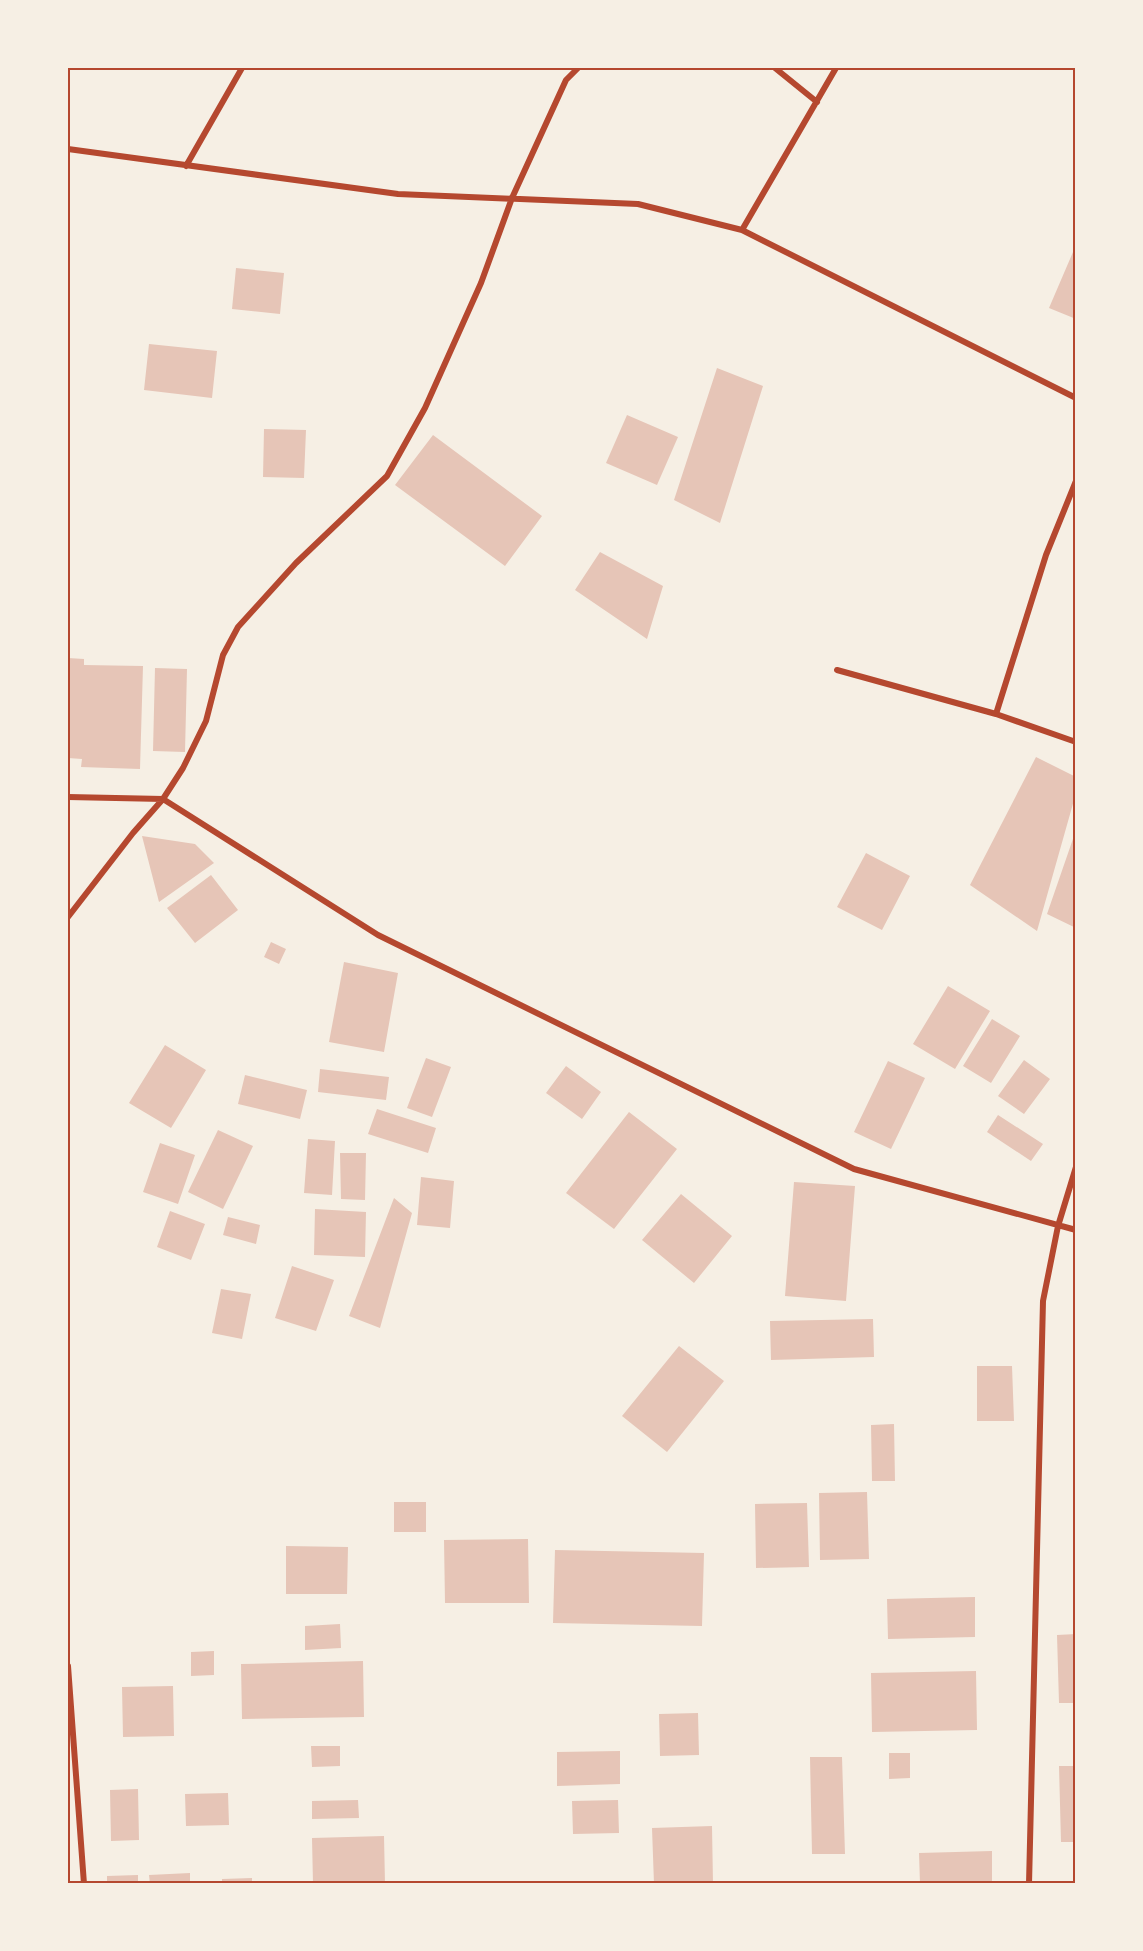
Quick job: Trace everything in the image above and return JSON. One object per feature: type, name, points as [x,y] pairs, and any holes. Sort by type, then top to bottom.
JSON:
[{"type":"street","points":[[186,166],[242,68]]},
{"type":"street","points":[[68,916],[133,833],[163,799],[183,768],[206,721],[223,655],[238,627],[296,563],[387,476],[426,408],[481,283],[512,198],[566,80],[578,68]]},
{"type":"street","points":[[774,68],[817,102]]},
{"type":"street","points":[[742,231],[836,68]]},
{"type":"street","points":[[68,149],[398,194],[638,204],[742,231],[1076,398]]},
{"type":"street","points":[[996,714],[1046,555],[1076,481]]},
{"type":"street","points":[[837,670],[996,714],[1076,742]]},
{"type":"street","points":[[68,797],[163,799],[378,935],[854,1169],[1076,1230]]},
{"type":"street","points":[[1029,1884],[1043,1301],[1058,1226],[1076,1167]]},
{"type":"street","points":[[68,1666],[84,1884]]},
{"type":"building","points":[[1076,245],[1076,319],[1049,308]]},
{"type":"building","points":[[236,268],[284,273],[280,314],[232,309]]},
{"type":"building","points":[[149,344],[217,351],[212,398],[144,390]]},
{"type":"building","points":[[717,368],[763,386],[720,523],[674,500]]},
{"type":"building","points":[[627,415],[678,437],[657,485],[606,463]]},
{"type":"building","points":[[264,429],[306,430],[304,478],[263,477]]},
{"type":"building","points":[[433,435],[542,516],[505,566],[395,485]]},
{"type":"building","points":[[600,552],[663,586],[647,639],[575,590]]},
{"type":"building","points":[[68,658],[84,659],[84,665],[143,666],[140,769],[81,767],[82,759],[68,758]]},
{"type":"building","points":[[155,668],[187,669],[185,752],[153,751]]},
{"type":"building","points":[[1036,757],[1076,777],[1076,793],[1037,931],[970,885]]},
{"type":"building","points":[[1076,833],[1076,928],[1047,914]]},
{"type":"building","points":[[142,836],[195,844],[214,863],[159,902]]},
{"type":"building","points":[[866,853],[910,876],[882,930],[837,907]]},
{"type":"building","points":[[211,875],[238,910],[195,943],[167,908]]},
{"type":"building","points":[[271,942],[286,949],[279,964],[264,957]]},
{"type":"building","points":[[344,962],[398,973],[384,1052],[329,1042]]},
{"type":"building","points":[[948,986],[990,1011],[955,1069],[913,1044]]},
{"type":"building","points":[[992,1019],[1020,1036],[991,1083],[963,1066]]},
{"type":"building","points":[[165,1045],[206,1070],[171,1128],[129,1103]]},
{"type":"building","points":[[426,1058],[451,1067],[432,1117],[407,1108]]},
{"type":"building","points":[[1024,1060],[1050,1079],[1024,1114],[998,1096]]},
{"type":"building","points":[[888,1061],[925,1078],[891,1149],[854,1132]]},
{"type":"building","points":[[566,1066],[601,1092],[582,1119],[546,1093]]},
{"type":"building","points":[[320,1069],[389,1077],[386,1100],[318,1092]]},
{"type":"building","points":[[245,1075],[307,1090],[300,1119],[238,1104]]},
{"type":"building","points":[[377,1109],[436,1128],[428,1153],[368,1134]]},
{"type":"building","points":[[629,1112],[677,1149],[614,1229],[566,1193]]},
{"type":"building","points":[[998,1115],[1043,1144],[1031,1161],[987,1132]]},
{"type":"building","points":[[218,1130],[253,1146],[223,1209],[188,1192]]},
{"type":"building","points":[[308,1139],[335,1141],[332,1195],[304,1193]]},
{"type":"building","points":[[160,1143],[195,1155],[178,1204],[143,1192]]},
{"type":"building","points":[[340,1153],[366,1153],[365,1200],[341,1199]]},
{"type":"building","points":[[421,1177],[454,1181],[450,1228],[417,1225]]},
{"type":"building","points":[[794,1182],[855,1186],[846,1301],[785,1296]]},
{"type":"building","points":[[681,1194],[732,1236],[694,1283],[642,1240]]},
{"type":"building","points":[[394,1198],[412,1213],[380,1328],[349,1316]]},
{"type":"building","points":[[315,1209],[366,1212],[365,1257],[314,1255]]},
{"type":"building","points":[[170,1211],[205,1224],[191,1260],[157,1247]]},
{"type":"building","points":[[228,1217],[260,1225],[256,1244],[223,1235]]},
{"type":"building","points":[[292,1266],[334,1280],[316,1331],[275,1318]]},
{"type":"building","points":[[221,1289],[251,1294],[242,1339],[212,1333]]},
{"type":"building","points":[[873,1319],[874,1357],[771,1360],[770,1321]]},
{"type":"building","points":[[679,1346],[724,1381],[667,1452],[622,1416]]},
{"type":"building","points":[[977,1366],[1012,1366],[1014,1421],[977,1421]]},
{"type":"building","points":[[894,1424],[895,1481],[872,1481],[871,1425]]},
{"type":"building","points":[[867,1492],[869,1559],[820,1560],[819,1493]]},
{"type":"building","points":[[394,1502],[426,1502],[426,1532],[394,1532]]},
{"type":"building","points":[[807,1503],[809,1567],[756,1568],[755,1504]]},
{"type":"building","points":[[528,1539],[529,1603],[445,1603],[444,1540]]},
{"type":"building","points":[[286,1546],[348,1547],[347,1594],[286,1594]]},
{"type":"building","points":[[555,1550],[704,1553],[702,1626],[553,1623]]},
{"type":"building","points":[[975,1597],[975,1637],[888,1639],[887,1599]]},
{"type":"building","points":[[340,1624],[341,1648],[305,1650],[305,1626]]},
{"type":"building","points":[[1076,1634],[1076,1703],[1059,1703],[1057,1635]]},
{"type":"building","points":[[214,1651],[214,1675],[191,1676],[191,1652]]},
{"type":"building","points":[[363,1661],[364,1717],[242,1719],[241,1664]]},
{"type":"building","points":[[976,1671],[977,1730],[872,1732],[871,1673]]},
{"type":"building","points":[[173,1686],[174,1736],[123,1737],[122,1687]]},
{"type":"building","points":[[698,1713],[699,1755],[660,1756],[659,1714]]},
{"type":"building","points":[[311,1746],[340,1746],[340,1766],[312,1767]]},
{"type":"building","points":[[620,1751],[620,1784],[557,1786],[557,1752]]},
{"type":"building","points":[[889,1753],[910,1753],[910,1778],[889,1779]]},
{"type":"building","points":[[810,1757],[842,1757],[845,1854],[812,1854]]},
{"type":"building","points":[[1059,1766],[1076,1766],[1076,1842],[1061,1842]]},
{"type":"building","points":[[138,1789],[139,1840],[111,1841],[110,1790]]},
{"type":"building","points":[[228,1793],[229,1825],[186,1826],[185,1794]]},
{"type":"building","points":[[358,1800],[359,1818],[312,1819],[312,1801]]},
{"type":"building","points":[[618,1800],[619,1833],[573,1834],[572,1801]]},
{"type":"building","points":[[712,1826],[713,1884],[654,1884],[652,1828]]},
{"type":"building","points":[[384,1836],[385,1884],[313,1884],[312,1838]]},
{"type":"building","points":[[992,1851],[992,1884],[920,1884],[919,1853]]},
{"type":"building","points":[[190,1873],[190,1884],[150,1884],[149,1875]]},
{"type":"building","points":[[138,1875],[138,1884],[107,1884],[107,1876]]},
{"type":"building","points":[[252,1878],[252,1884],[222,1884],[222,1879]]}]
